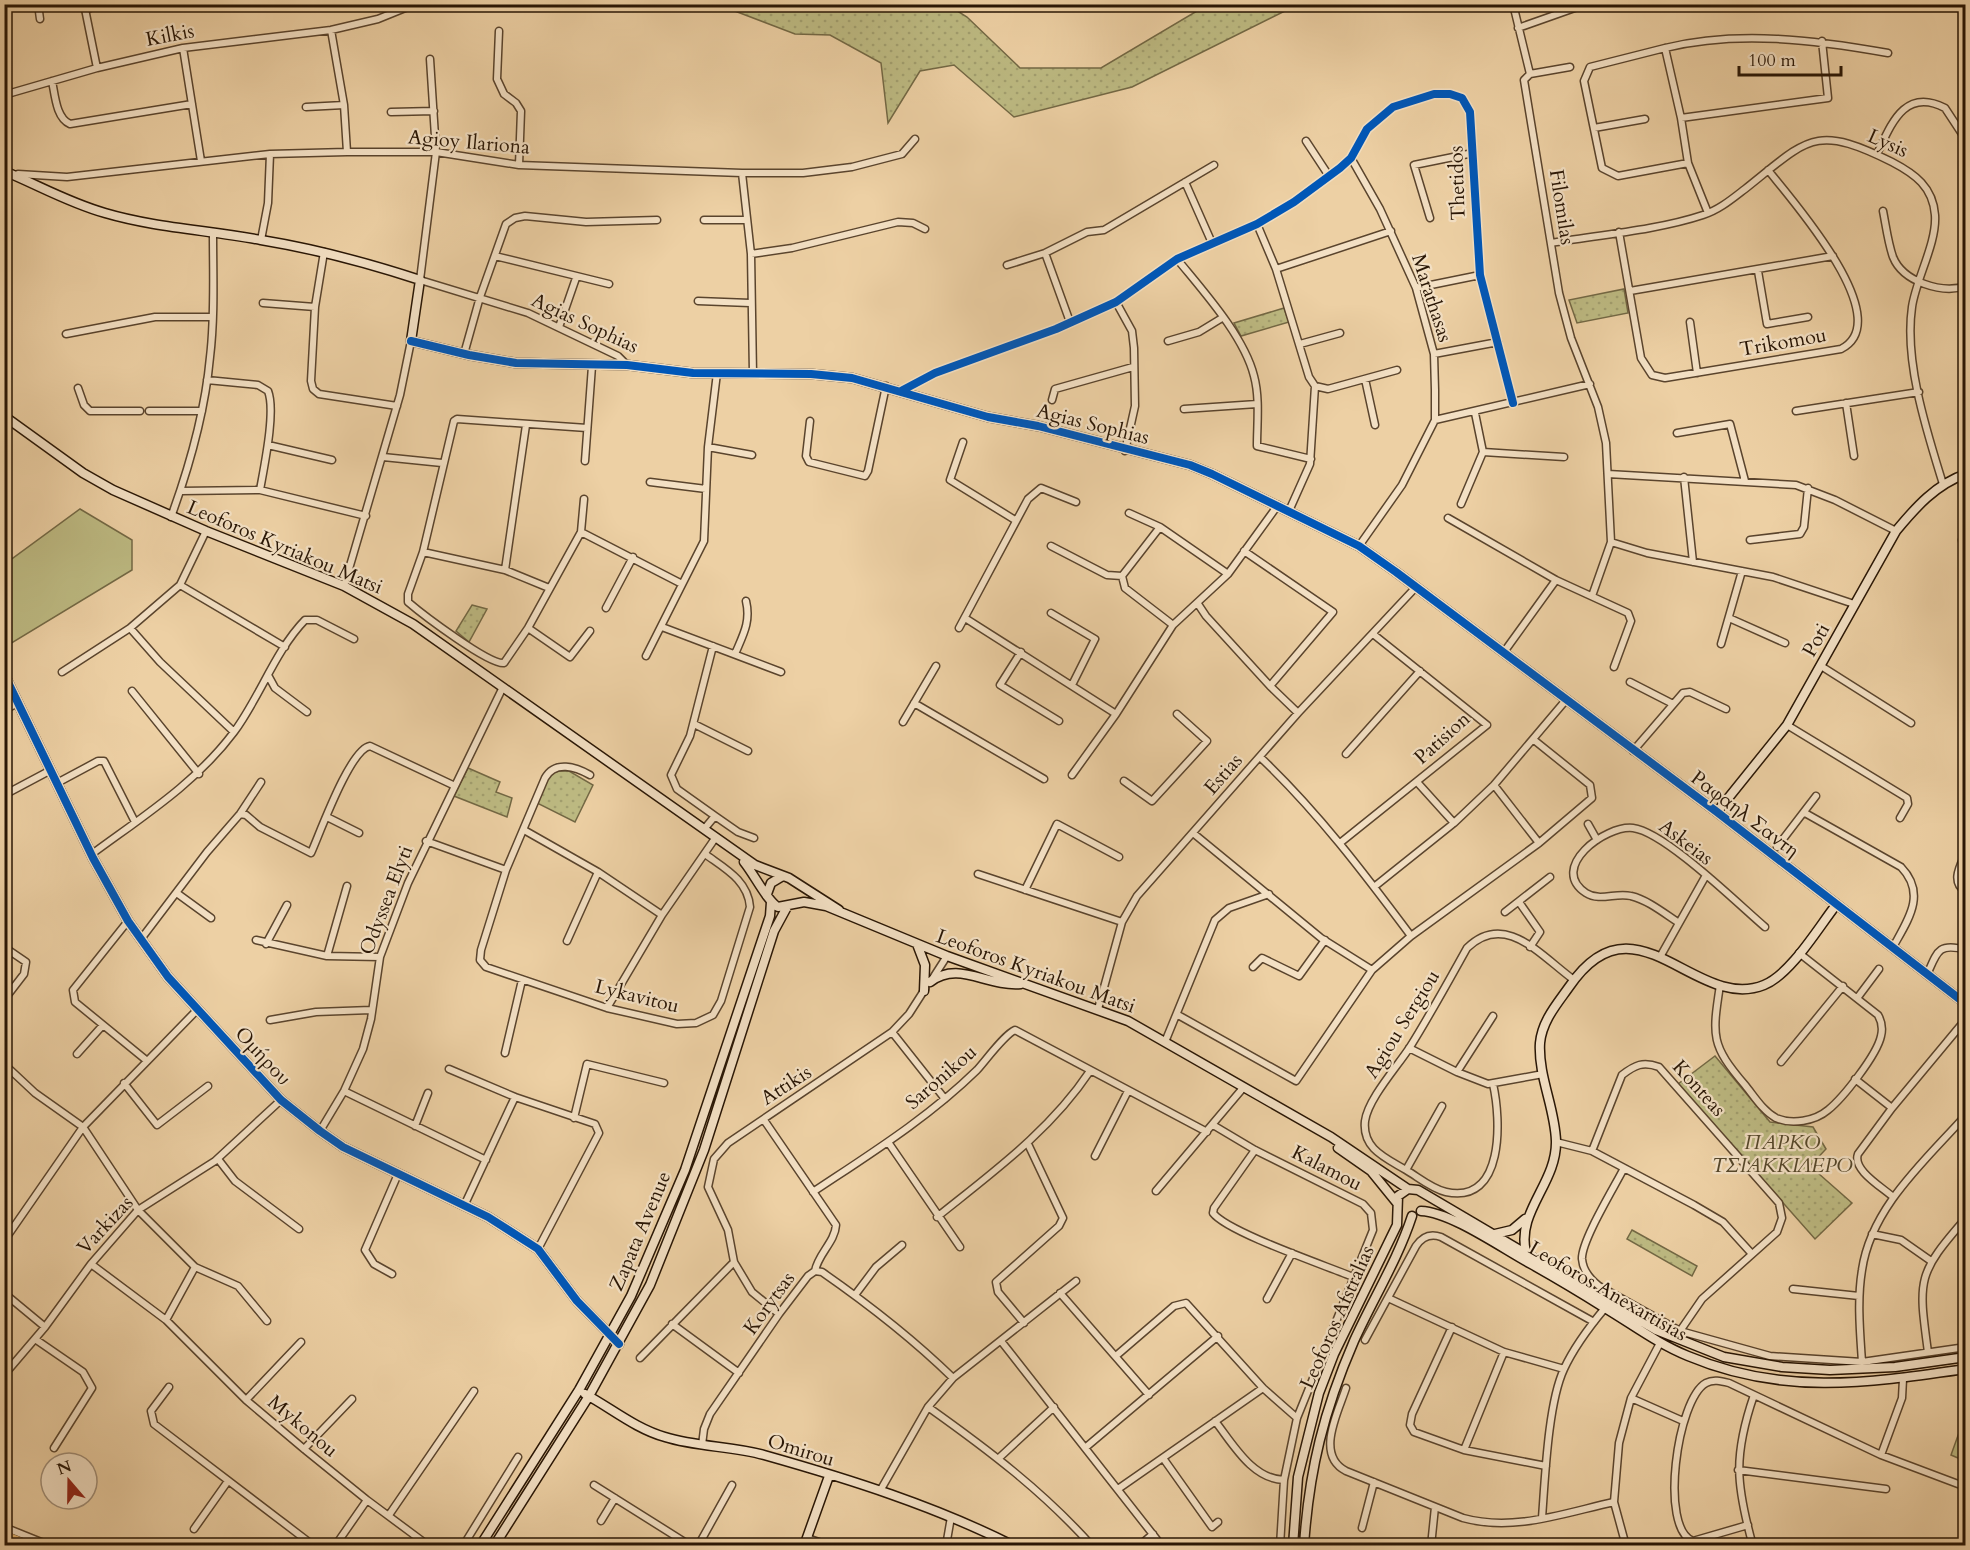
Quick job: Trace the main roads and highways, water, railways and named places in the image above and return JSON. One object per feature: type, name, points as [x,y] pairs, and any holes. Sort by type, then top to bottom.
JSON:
[{"type":"highway","points":[[4,1536],[28,1542]]},
{"type":"main road","name":"Agias Sophias","points":[[9,172],[69,201],[153,226],[261,240],[324,252],[420,280],[411,341],[464,354],[516,363],[627,365],[717,373],[831,375],[886,386],[988,417],[1038,426],[1125,451],[1190,465],[1278,505],[1359,546],[1504,652]]},
{"type":"main road","name":"Leoforos Kyriakou Matsi","points":[[4,416],[83,473],[171,517],[344,586],[413,624],[755,865],[795,882],[840,910],[917,945],[1128,1021],[1365,1158],[1391,1179],[1408,1189]]},
{"type":"main road","name":"Poti","points":[[1717,812],[1787,724],[1896,531],[1918,505],[1943,484],[1965,474]]},
{"type":"main road","name":"Ραφαηλ Σαντη","points":[[1504,652],[1633,752],[1717,812],[1965,1004]]},
{"type":"main road","name":"Ομήρου","points":[[4,674],[92,854],[128,921],[168,977],[281,1100],[343,1147],[464,1206],[538,1249],[577,1301],[619,1344]]},
{"type":"main road","name":"Leoforos Kyriakou Matsi","points":[[724,843],[756,877],[769,898],[778,907],[812,902],[840,910]]},
{"type":"main road","points":[[769,898],[771,883],[781,877]]},
{"type":"main road","points":[[790,906],[798,893],[795,882]]},
{"type":"main road","name":"Zapata Avenue","points":[[480,1545],[579,1390],[631,1296],[685,1170],[770,916],[769,898]]},
{"type":"main road","points":[[1526,1252],[1523,1233],[1528,1216],[1551,1172],[1556,1142],[1540,1051],[1543,1030],[1574,980],[1596,957],[1613,949],[1631,949],[1660,957],[1720,985],[1745,989],[1763,986],[1778,976],[1799,953],[1836,904]]},
{"type":"main road","name":"Zapata Avenue","points":[[494,1545],[589,1396],[619,1344],[671,1237],[704,1150],[774,931],[790,906]]},
{"type":"main road","points":[[917,945],[925,965],[924,991]]},
{"type":"main road","points":[[930,982],[940,974],[953,972],[999,984],[1024,984]]},
{"type":"main road","name":"Leoforos Kyriakou Matsi","points":[[1278,1107],[1371,1171],[1398,1206]]},
{"type":"main road","points":[[1408,1189],[1418,1190],[1424,1202],[1421,1211],[1412,1216],[1406,1215],[1398,1206],[1398,1196],[1408,1189]]},
{"type":"main road","name":"Leoforos Anexartisias","points":[[1422,1195],[1495,1234],[1656,1330],[1724,1357],[1782,1367],[1830,1370],[1895,1367],[1965,1357]]},
{"type":"main road","name":"Leoforos Afstralias","points":[[1293,1545],[1298,1477],[1319,1393],[1335,1354],[1397,1225],[1398,1206]]},
{"type":"main road","name":"Leoforos Anexartisias","points":[[1421,1211],[1446,1217],[1660,1342],[1714,1365],[1758,1376],[1806,1383],[1855,1384],[1965,1369]]},
{"type":"main road","name":"Leoforos Afstralias","points":[[1304,1545],[1310,1477],[1323,1423],[1352,1346],[1412,1216]]},
{"type":"main road","points":[[1495,1234],[1512,1230],[1528,1216]]},
{"type":"main road","name":"Omirou","points":[[579,1390],[651,1432],[702,1445],[758,1454],[880,1491],[951,1517],[1014,1545]]},
{"type":"main road","points":[[806,1542],[829,1476]]},
{"type":"park label","name":"ΠΑΡΚΟ ΤΣΙΑΚΚΙΛΕΡΟ","points":[[1782,1154]]}]
